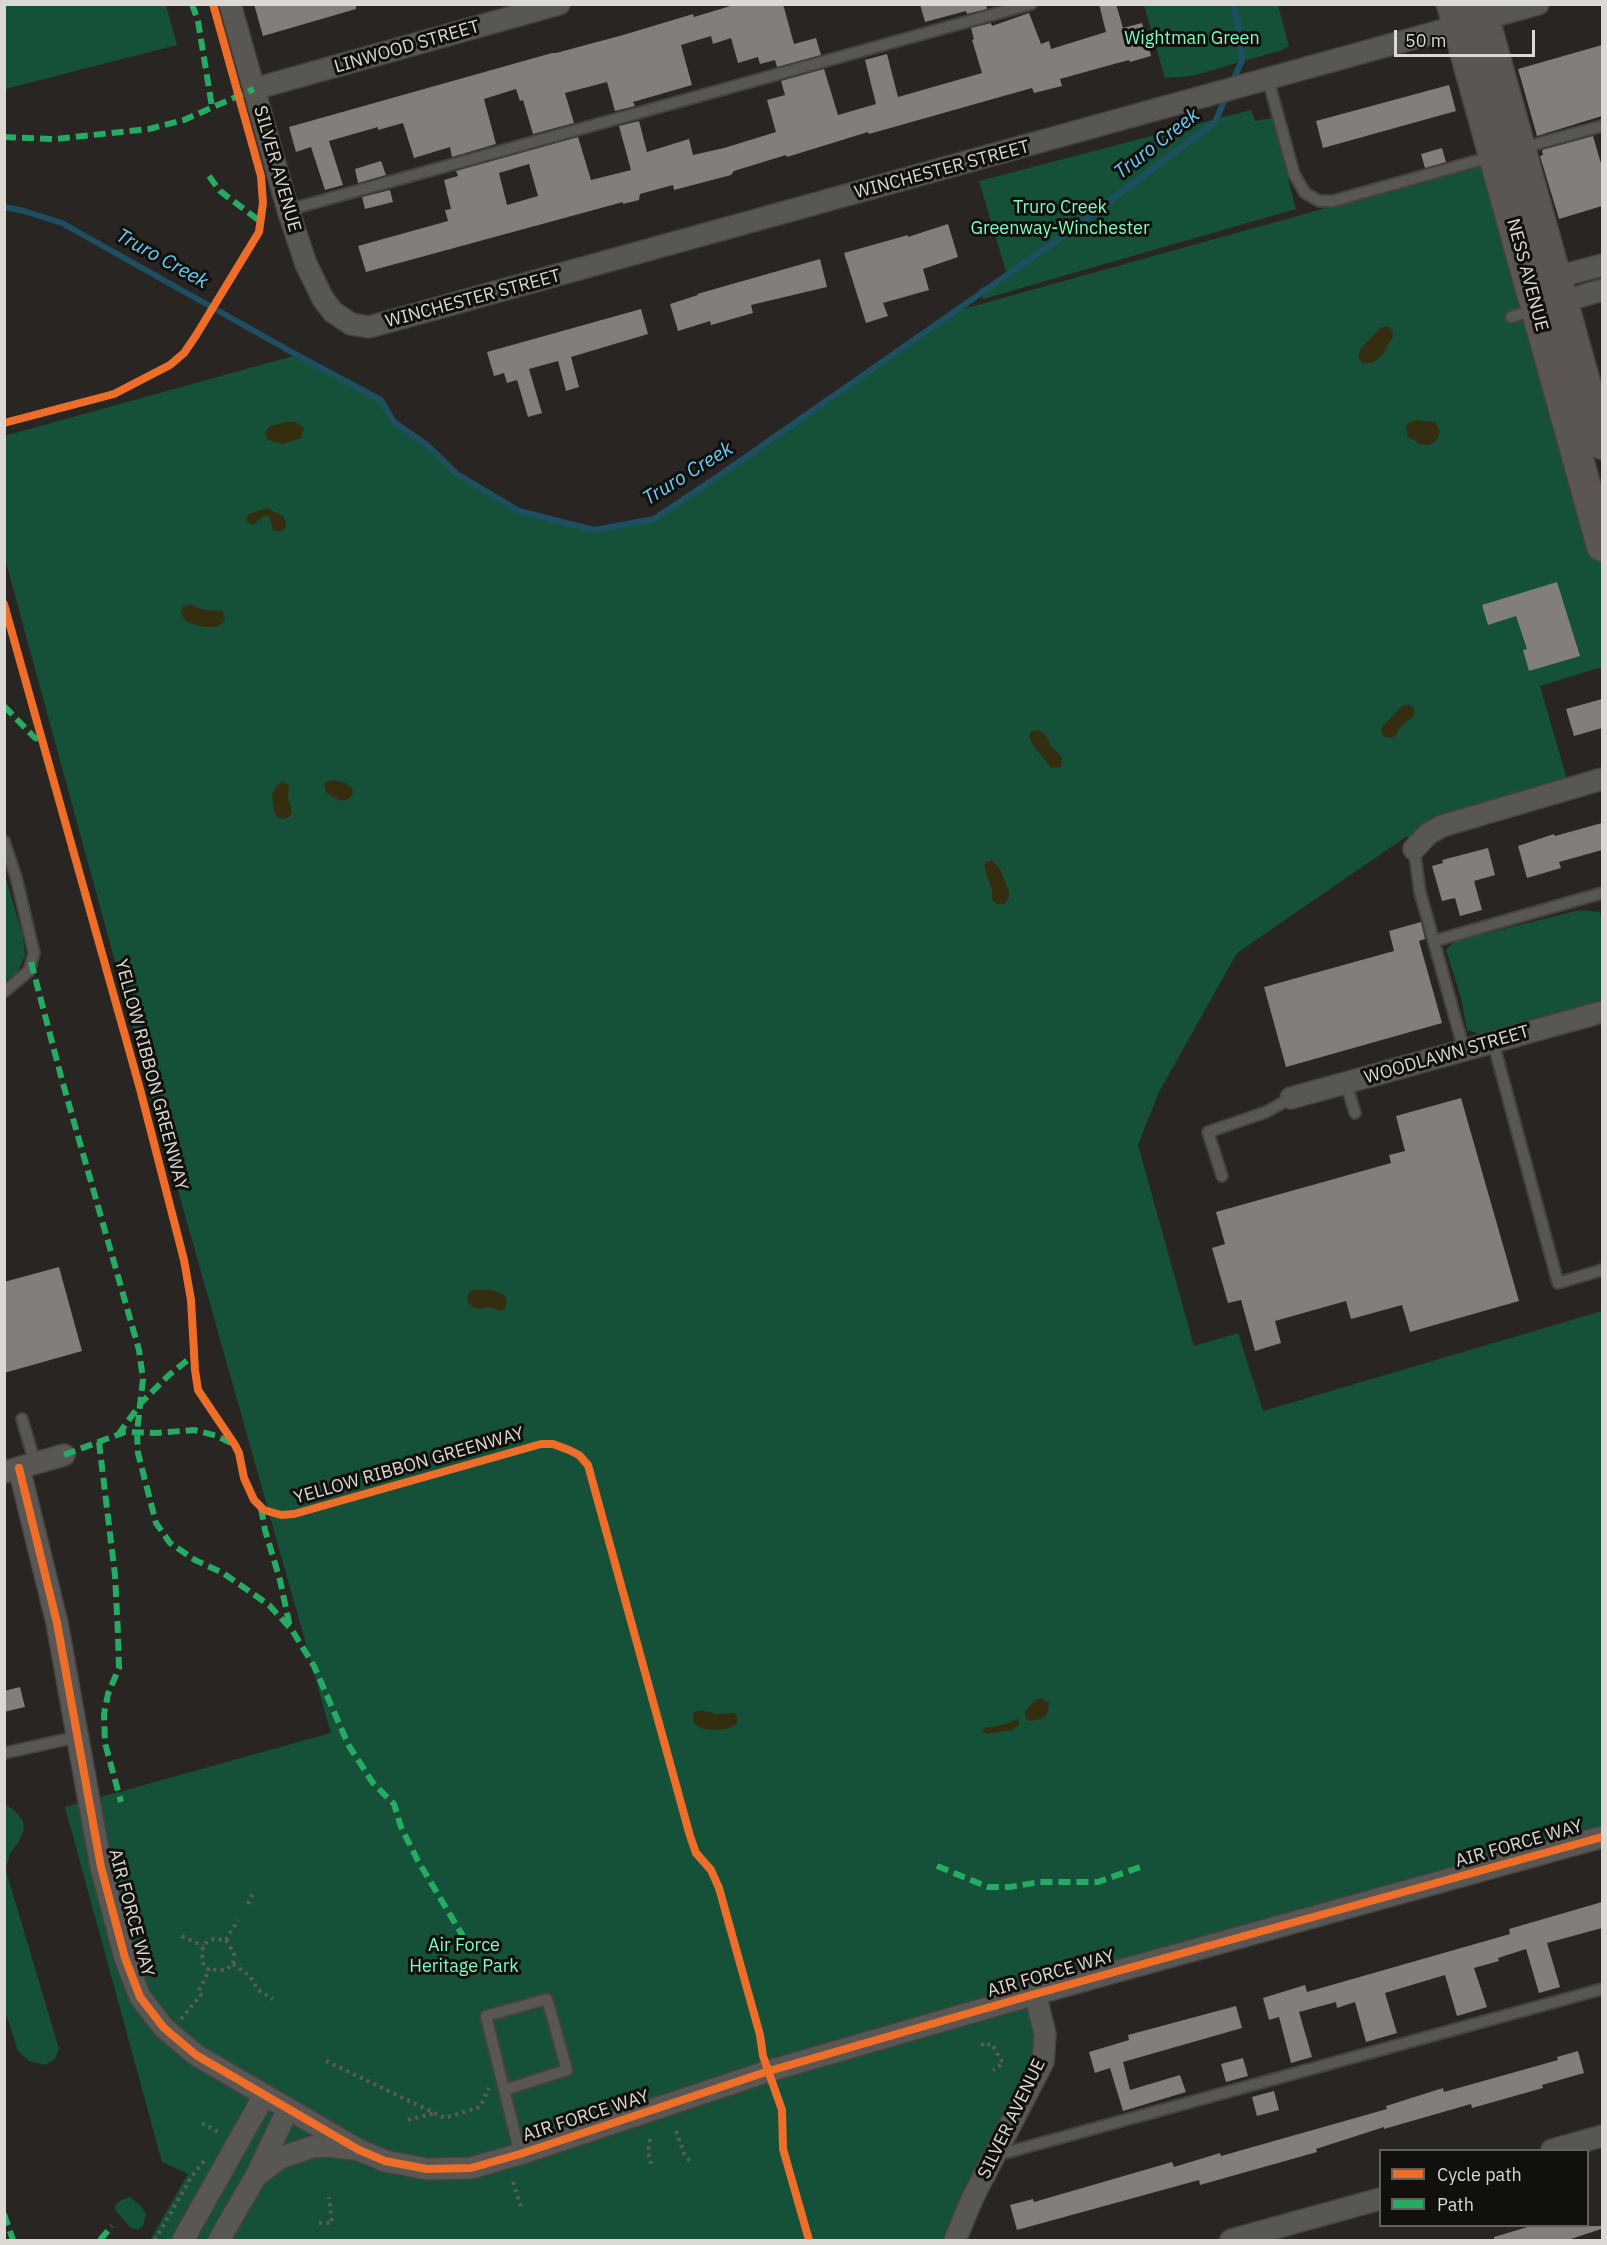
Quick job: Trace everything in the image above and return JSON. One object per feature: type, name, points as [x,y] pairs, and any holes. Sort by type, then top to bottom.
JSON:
[{"type":"main road","name":"NESS AVENUE","points":[[1469,14],[1507,153],[1539,298],[1602,546]]},
{"type":"main road","name":"NESS AVENUE","points":[[1539,298],[1601,433]]},
{"type":"street","name":"SILVER AVENUE","points":[[230,4],[288,210],[306,264],[328,306],[345,321]]},
{"type":"street","name":"LINWOOD STREET","points":[[254,89],[559,4]]},
{"type":"street","name":"WINCHESTER STREET","points":[[345,321],[363,327],[375,326],[1262,81],[1469,14],[1538,4]]},
{"type":"street","points":[[1539,298],[1602,265]]},
{"type":"street","points":[[1539,298],[1602,290]]},
{"type":"street","points":[[1414,849],[1428,834],[1442,826],[1602,779]]},
{"type":"street","name":"WOODLAWN STREET","points":[[1291,1098],[1602,1012]]},
{"type":"street","points":[[19,1467],[64,1455]]},
{"type":"street","name":"AIR FORCE WAY","points":[[19,1467],[57,1623],[101,1867],[125,1958],[140,1997],[169,2033],[196,2055],[359,2150],[385,2161],[427,2169],[471,2168],[520,2154],[769,2071],[1035,1994],[1602,1836]]},
{"type":"street","name":"SILVER AVENUE","points":[[955,2241],[973,2197],[1043,2062],[1046,2034],[1035,1994]]},
{"type":"street","points":[[183,2241],[264,2096]]},
{"type":"street","points":[[219,2241],[256,2176],[288,2109]]},
{"type":"street","points":[[1559,2149],[1602,2136]]},
{"type":"street","points":[[256,2176],[280,2158],[312,2147],[327,2146],[359,2150]]},
{"type":"street","points":[[1231,2241],[1379,2199]]},
{"type":"lane","points":[[288,210],[1031,4]]},
{"type":"lane","points":[[1262,81],[1294,174],[1305,193],[1319,201],[1333,201],[1602,126]]},
{"type":"lane","points":[[4,841],[16,877],[34,953],[29,971],[4,992]]},
{"type":"lane","points":[[1414,849],[1419,883],[1464,1050]]},
{"type":"lane","points":[[1434,941],[1602,893]]},
{"type":"lane","points":[[1493,1042],[1558,1283],[1602,1270]]},
{"type":"lane","points":[[1346,1083],[1355,1113]]},
{"type":"lane","points":[[1222,1176],[1208,1132],[1266,1112],[1291,1098]]},
{"type":"lane","points":[[19,1467],[22,1419]]},
{"type":"lane","points":[[4,1753],[77,1737]]},
{"type":"lane","points":[[994,2157],[1602,1989]]},
{"type":"lane","points":[[504,2090],[567,2070],[547,1999],[486,2016],[504,2090],[520,2154]]},
{"type":"path","points":[[248,1904],[254,1891]]},
{"type":"path","points":[[226,1940],[238,1920]]},
{"type":"path","points":[[183,1936],[203,1946]]},
{"type":"path","points":[[226,1940],[214,1939],[203,1946],[204,1966],[209,1970],[221,1972],[233,1964]]},
{"type":"path","points":[[226,1940],[234,1953],[233,1964]]},
{"type":"path","points":[[233,1964],[250,1976],[258,1990],[273,1999]]},
{"type":"path","points":[[169,2033],[201,1995],[198,1992],[209,1970]]},
{"type":"path","points":[[982,2043],[983,2046],[992,2044],[1003,2064],[993,2070]]},
{"type":"path","points":[[326,2061],[445,2118],[480,2107],[489,2087]]},
{"type":"path","points":[[408,2120],[435,2113]]},
{"type":"path","points":[[202,2123],[227,2138]]},
{"type":"path","points":[[676,2131],[685,2156],[690,2161]]},
{"type":"path","points":[[651,2139],[648,2152],[652,2167]]},
{"type":"path","points":[[155,2241],[192,2176]]},
{"type":"path","points":[[513,2182],[521,2207]]},
{"type":"path","points":[[319,2223],[332,2223],[329,2197]]},
{"type":"green space","points":[[5,4],[166,5],[177,45],[5,89]]},
{"type":"green space","name":"Wightman Green","points":[[1144,5],[1278,5],[1289,46],[1192,76],[1165,78]]},
{"type":"green space","name":"Truro Creek Greenway-Winchester","points":[[1251,110],[1255,121],[1272,118],[1296,209],[983,299],[979,289],[1008,278],[979,181]]},
{"type":"green space","name":"Air Force Heritage Park","points":[[1494,156],[1602,546],[1602,667],[1540,686],[1570,790],[1442,826],[1414,849],[1407,836],[1237,953],[1159,1092],[1138,1145],[1194,1346],[1238,1333],[1263,1411],[1602,1311],[1602,1837],[1036,1994],[1045,2034],[955,2240],[150,2240],[188,2174],[162,2162],[65,1807],[331,1733],[163,1137],[5,559],[4,436],[297,355],[381,400],[394,422],[427,445],[456,473],[519,511],[594,530],[654,519],[956,311],[1308,213]]},
{"type":"green space","points":[[4,872],[23,937],[25,956],[17,973],[5,981]]},
{"type":"green space","points":[[1580,910],[1600,912],[1602,999],[1592,1006],[1484,1035],[1467,1030],[1461,998],[1446,950],[1455,941]]},
{"type":"green space","points":[[5,1804],[23,1821],[24,1830],[10,1853],[6,1868],[59,2049],[55,2059],[45,2065],[29,2061],[18,2051],[5,2011]]},
{"type":"green space","points":[[130,2197],[141,2206],[146,2214],[143,2226],[138,2230],[130,2227],[115,2210],[116,2204]]},
{"type":"sand","points":[[1388,326],[1393,336],[1383,354],[1373,363],[1362,363],[1358,357],[1361,348],[1380,328]]},
{"type":"sand","points":[[1415,420],[1436,422],[1440,432],[1436,441],[1429,445],[1420,444],[1408,437],[1407,424]]},
{"type":"sand","points":[[296,422],[304,428],[301,438],[282,444],[268,440],[265,433],[270,426]]},
{"type":"sand","points":[[267,508],[284,517],[285,529],[279,532],[273,530],[267,515],[253,525],[246,519],[249,514]]},
{"type":"sand","points":[[190,604],[205,610],[223,611],[225,618],[223,623],[215,627],[204,627],[189,623],[183,618],[181,612],[183,607]]},
{"type":"sand","points":[[1403,705],[1413,707],[1415,712],[1413,717],[1401,726],[1395,736],[1384,737],[1382,727]]},
{"type":"sand","points":[[1038,730],[1045,734],[1051,746],[1062,757],[1061,767],[1051,768],[1032,744],[1029,736],[1031,732]]},
{"type":"sand","points":[[334,780],[346,783],[352,788],[353,794],[349,799],[341,801],[327,794],[324,785]]},
{"type":"sand","points":[[282,781],[289,785],[288,798],[292,811],[289,817],[283,819],[277,817],[274,811],[272,795]]},
{"type":"sand","points":[[992,861],[1000,869],[1009,892],[1005,904],[997,904],[992,900],[992,890],[984,867],[986,862]]},
{"type":"sand","points":[[492,1290],[503,1294],[507,1300],[505,1309],[500,1311],[489,1307],[480,1309],[473,1307],[468,1303],[467,1298],[469,1292]]},
{"type":"sand","points":[[1041,1698],[1049,1703],[1047,1714],[1041,1719],[1029,1721],[1025,1717],[1025,1711],[1035,1700]]},
{"type":"sand","points":[[700,1710],[716,1714],[734,1713],[737,1716],[737,1724],[727,1729],[700,1728],[694,1723],[693,1713]]},
{"type":"sand","points":[[1018,1719],[1019,1725],[1012,1730],[988,1734],[982,1732],[985,1728],[1003,1725]]},
{"type":"building","points":[[254,4],[356,4],[356,9],[263,36]]},
{"type":"building","points":[[737,4],[783,4],[794,44],[816,38],[821,55],[777,67],[775,60],[760,64],[758,57],[738,63],[731,38],[713,44],[711,36],[681,45],[692,85],[633,102],[635,106],[615,111],[607,82],[565,93],[574,123],[533,134],[523,100],[520,101],[516,89],[484,99],[496,144],[452,157],[450,147],[414,158],[403,123],[378,130],[378,127],[329,141],[343,185],[325,190],[311,147],[296,152],[289,127],[693,14],[694,17]]},
{"type":"building","points":[[920,4],[986,4],[987,9],[967,14],[966,11],[925,22]]},
{"type":"building","points":[[1099,4],[1116,4],[1123,28],[1142,23],[1151,56],[1060,79],[1062,86],[1034,93],[1032,88],[869,134],[868,132],[787,157],[786,155],[734,171],[731,175],[674,190],[673,185],[640,194],[639,200],[623,204],[623,202],[366,272],[358,246],[448,221],[445,210],[451,209],[444,180],[458,176],[456,171],[578,137],[591,180],[631,170],[619,126],[639,121],[647,152],[689,139],[693,155],[776,132],[767,100],[785,95],[781,81],[824,69],[838,115],[876,104],[865,60],[887,54],[898,97],[982,73],[972,40],[974,39],[971,28],[991,23],[992,26],[1029,13],[1041,44],[1049,41],[1051,49],[1106,32]],"holes":[[[529,164],[538,196],[507,205],[499,173]]]},
{"type":"building","points":[[1602,45],[1602,116],[1537,136],[1518,69]]},
{"type":"building","points":[[1449,85],[1456,111],[1323,148],[1316,121]]},
{"type":"building","points":[[1593,136],[1602,167],[1602,206],[1559,219],[1540,156],[1543,155],[1542,150]]},
{"type":"building","points":[[1442,148],[1446,162],[1425,168],[1421,154]]},
{"type":"building","points":[[381,161],[386,175],[358,183],[355,169]]},
{"type":"building","points":[[390,190],[393,202],[365,209],[362,197]]},
{"type":"building","points":[[948,224],[958,257],[923,269],[929,290],[883,303],[888,316],[866,323],[844,253]]},
{"type":"building","points":[[820,259],[827,287],[751,305],[753,313],[711,325],[710,321],[678,331],[670,304],[697,294]]},
{"type":"building","points":[[641,309],[648,334],[571,357],[579,387],[566,391],[558,361],[529,369],[542,413],[528,417],[517,380],[507,383],[504,373],[494,376],[487,352]]},
{"type":"building","points":[[1557,582],[1580,656],[1529,671],[1523,650],[1527,649],[1516,616],[1488,625],[1482,605]]},
{"type":"building","points":[[1602,699],[1602,728],[1574,736],[1566,709]]},
{"type":"building","points":[[1602,823],[1602,850],[1559,862],[1561,868],[1527,878],[1518,846],[1554,834],[1555,836]]},
{"type":"building","points":[[1488,848],[1495,875],[1474,881],[1482,910],[1460,916],[1455,898],[1442,901],[1432,866],[1443,863],[1442,860]]},
{"type":"building","points":[[1421,922],[1425,939],[1419,941],[1442,1023],[1286,1067],[1264,987],[1394,951],[1389,931]]},
{"type":"building","points":[[1461,1098],[1519,1301],[1410,1332],[1402,1305],[1351,1319],[1346,1301],[1275,1321],[1281,1343],[1255,1351],[1241,1300],[1228,1303],[1212,1248],[1225,1244],[1216,1212],[1391,1163],[1389,1155],[1405,1151],[1396,1116]]},
{"type":"building","points":[[59,1267],[82,1351],[4,1373],[4,1282]]},
{"type":"building","points":[[20,1687],[25,1707],[4,1712],[4,1691]]},
{"type":"building","points":[[1602,1902],[1602,1928],[1547,1943],[1560,1987],[1539,1993],[1526,1949],[1498,1958],[1499,1961],[1474,1968],[1487,2007],[1457,2016],[1445,1975],[1385,1993],[1397,2033],[1366,2042],[1355,2002],[1337,2008],[1336,2002],[1299,2012],[1312,2057],[1291,2063],[1279,2017],[1269,2020],[1263,1998],[1305,1985],[1307,1992],[1510,1934],[1509,1929]]},
{"type":"building","points":[[1236,2006],[1242,2028],[1123,2062],[1130,2090],[1180,2075],[1186,2092],[1123,2111],[1110,2068],[1095,2073],[1089,2052],[1129,2040],[1128,2035]]},
{"type":"building","points":[[1578,2051],[1584,2073],[1542,2085],[1543,2088],[1472,2108],[1471,2104],[1384,2129],[1384,2127],[1316,2149],[1317,2152],[1200,2185],[1199,2180],[1017,2230],[1010,2205],[1033,2199],[1034,2202],[1172,2162],[1174,2167],[1220,2153],[1221,2156],[1387,2109],[1386,2106],[1443,2088],[1444,2092],[1558,2060],[1557,2057]]},
{"type":"building","points":[[1243,2058],[1248,2076],[1226,2082],[1221,2064]]},
{"type":"building","points":[[1274,2091],[1279,2110],[1257,2116],[1252,2097]]},
{"type":"building","points":[[1601,2226],[1601,2229],[1565,2241],[1494,2241],[1494,2237],[1528,2227]]},
{"type":"waterway","name":"Truro Creek","points":[[1232,82],[1242,61],[1238,23],[1233,4]]},
{"type":"waterway","name":"Truro Creek","points":[[4,207],[62,223],[381,400],[394,422],[427,445],[457,474],[519,511],[594,530],[654,519],[720,475],[1063,236],[1215,122],[1226,97]]},
{"type":"marked path","points":[[192,4],[198,21],[212,107]]},
{"type":"marked path","points":[[4,137],[55,139],[149,129],[184,120],[254,89]]},
{"type":"marked path","points":[[209,176],[220,191],[261,222]]},
{"type":"marked path","points":[[4,706],[35,738],[42,741]]},
{"type":"marked path","points":[[31,962],[139,1350],[143,1379],[137,1432],[138,1453],[156,1523],[170,1543],[195,1560],[223,1573],[269,1605],[292,1630],[314,1666],[349,1746],[373,1783],[394,1804],[401,1827],[418,1861],[473,1953]]},
{"type":"marked path","points":[[118,1435],[141,1403],[169,1375],[194,1355]]},
{"type":"marked path","points":[[64,1455],[125,1432],[156,1433],[194,1430],[217,1436],[231,1443]]},
{"type":"marked path","points":[[99,1442],[115,1575],[119,1668],[108,1694],[104,1714],[105,1743],[121,1802]]},
{"type":"marked path","points":[[261,1508],[290,1627]]},
{"type":"marked path","points":[[937,1866],[988,1887],[1010,1887],[1040,1882],[1098,1882],[1143,1866]]},
{"type":"marked path","points":[[4,2214],[13,2240]]},
{"type":"marked path","points":[[100,2240],[112,2226]]},
{"type":"cycle path","points":[[4,423],[114,394],[170,365],[184,353],[195,337],[259,232],[263,203],[261,176],[213,4]]},
{"type":"cycle path","name":"YELLOW RIBBON GREENWAY","points":[[4,604],[140,1089],[184,1260],[191,1300],[198,1390],[235,1445],[244,1478],[254,1500],[264,1510],[281,1515],[294,1514],[541,1444],[553,1444],[569,1450],[579,1455],[588,1465],[690,1836],[696,1853],[711,1870],[719,1888],[760,2035],[763,2056],[782,2110],[783,2149],[809,2240]]},
{"type":"cycle path","points":[[19,1468],[57,1623],[101,1867],[125,1958],[140,1997],[164,2028],[196,2055],[359,2150],[385,2161],[427,2169],[471,2168],[520,2154],[769,2071],[1035,1994],[1602,1837]]}]
